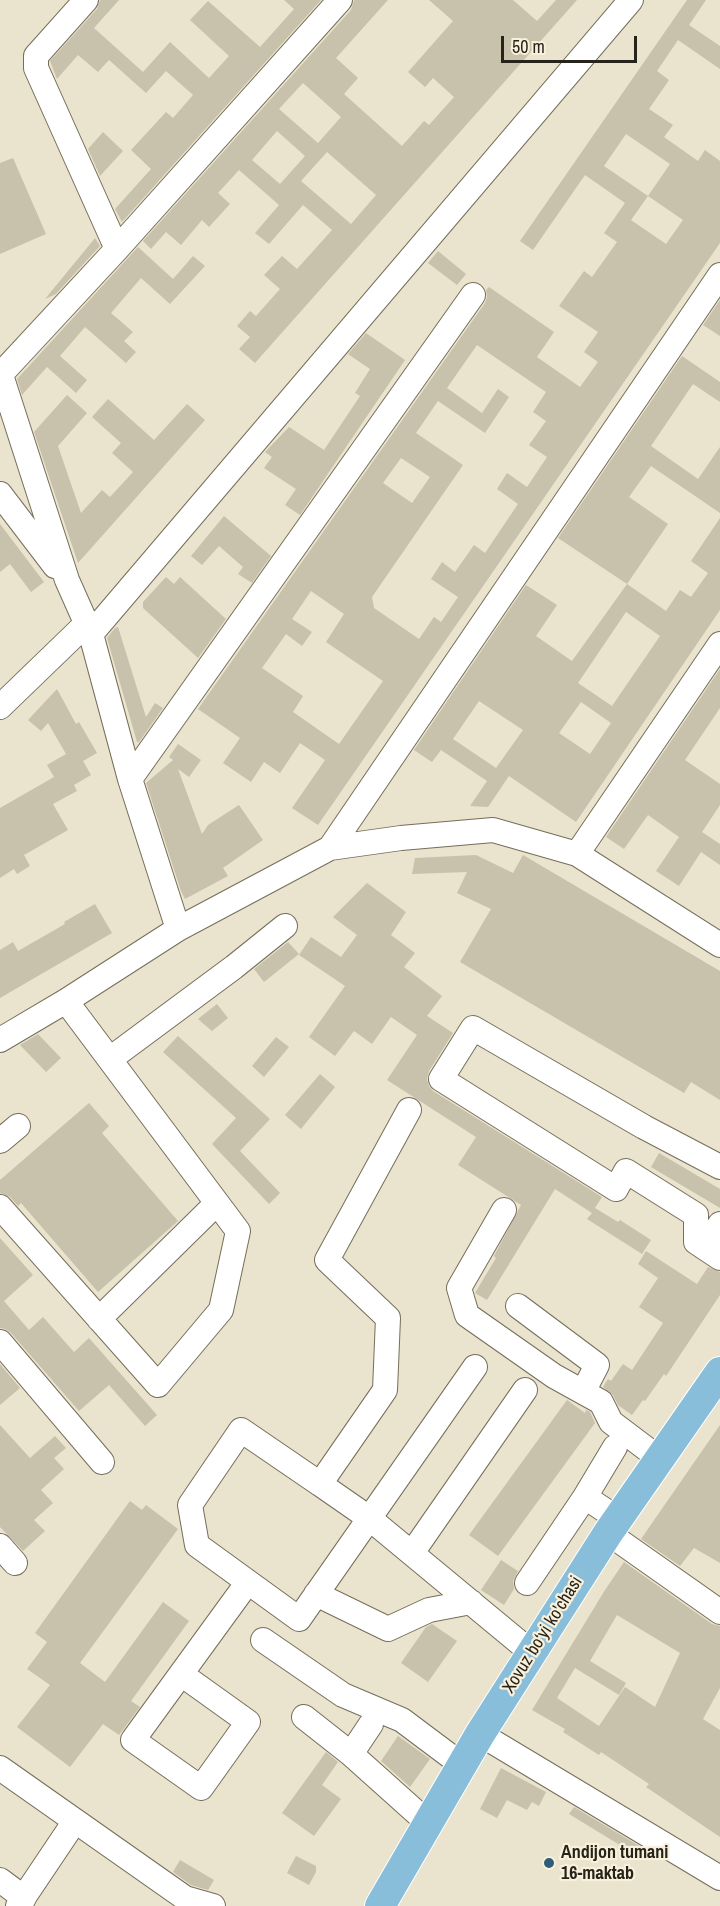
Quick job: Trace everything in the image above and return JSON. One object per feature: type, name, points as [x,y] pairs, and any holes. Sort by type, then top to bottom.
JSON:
[{"type":"main road","name":"Xovuz bo‘yi ko'chasi","points":[[380,1906],[480,1734],[613,1526],[720,1372]]},
{"type":"street","points":[[86,0],[36,56],[36,68],[117,249]]},
{"type":"street","points":[[178,929],[130,779],[89,629],[66,580],[0,373],[117,249],[340,0]]},
{"type":"street","points":[[0,707],[89,629],[631,0]]},
{"type":"street","points":[[330,848],[720,275]]},
{"type":"street","points":[[130,779],[473,295]]},
{"type":"street","points":[[0,494],[66,580]]},
{"type":"street","points":[[577,854],[720,644]]},
{"type":"street","points":[[0,1040],[66,1001],[178,929],[330,848],[401,838],[493,830],[577,854],[720,945]]},
{"type":"street","points":[[110,1059],[234,968],[285,926]]},
{"type":"street","points":[[0,1207],[158,1386],[220,1310],[238,1231],[66,1001]]},
{"type":"street","points":[[720,1167],[644,1127],[473,1028],[441,1079],[616,1189],[626,1171],[696,1215],[696,1242],[712,1252],[720,1224]]},
{"type":"street","points":[[320,1484],[385,1390],[388,1318],[327,1260],[409,1110]]},
{"type":"street","points":[[99,1319],[217,1203]]},
{"type":"street","points":[[504,1210],[459,1288],[466,1315],[554,1376],[602,1402],[611,1422],[660,1459]]},
{"type":"street","points":[[518,1306],[597,1365],[583,1392]]},
{"type":"street","points":[[0,1342],[102,1461]]},
{"type":"street","points":[[475,1366],[369,1518],[316,1594],[299,1619],[197,1545],[190,1505],[242,1430],[369,1518],[532,1653]]},
{"type":"street","points":[[412,1553],[525,1389]]},
{"type":"street","points":[[527,1583],[585,1497],[615,1447]]},
{"type":"street","points":[[585,1497],[613,1526],[720,1612]]},
{"type":"street","points":[[181,1674],[248,1722],[201,1788],[133,1740],[181,1674],[248,1582]]},
{"type":"street","points":[[316,1594],[388,1629],[429,1610],[471,1602]]},
{"type":"street","points":[[263,1640],[343,1695],[402,1720],[462,1765]]},
{"type":"street","points":[[304,1717],[351,1754],[429,1823]]},
{"type":"street","points":[[351,1754],[370,1724]]},
{"type":"street","points":[[480,1734],[720,1878]]},
{"type":"street","points":[[0,1768],[185,1898],[213,1906]]},
{"type":"street","points":[[0,1880],[21,1902],[75,1821]]},
{"type":"building","points":[[100,0],[119,0],[94,28],[143,72],[170,42],[209,78],[229,56],[190,20],[208,1],[260,47],[294,9],[284,0],[321,0],[122,222],[115,209],[151,169],[131,150],[166,112],[173,118],[193,95],[166,71],[146,93],[109,60],[98,72],[78,55],[57,79],[50,61],[97,9]]},
{"type":"building","points":[[354,0],[388,0],[336,58],[358,78],[344,94],[402,146],[424,121],[429,125],[454,97],[433,78],[425,87],[408,72],[453,21],[429,0],[513,0],[537,21],[556,0],[577,0],[255,363],[239,349],[250,337],[237,326],[250,311],[256,316],[280,289],[264,275],[282,256],[297,269],[332,230],[303,205],[269,244],[255,233],[279,205],[239,170],[218,193],[230,204],[209,227],[202,220],[181,245],[166,232],[151,249],[143,241],[351,10]],"holes":[[[303,83],[341,117],[318,143],[279,109]],[[277,131],[305,156],[280,184],[252,160]],[[327,152],[376,195],[351,224],[301,181]]]},
{"type":"building","points":[[687,0],[706,0],[689,25],[720,46],[720,69],[678,40],[657,71],[669,80],[649,109],[673,125],[664,137],[698,161],[705,150],[720,161],[720,243],[318,825],[292,808],[325,760],[300,743],[280,773],[264,762],[251,782],[223,763],[240,738],[198,709],[485,303],[486,290],[489,287],[554,332],[537,357],[580,387],[598,362],[584,352],[598,332],[559,306],[584,271],[592,277],[617,242],[604,233],[625,203],[585,175],[533,250],[520,241]],"holes":[[[626,134],[670,164],[648,196],[604,166]],[[648,196],[683,220],[666,244],[631,220]],[[477,345],[546,392],[533,412],[546,421],[529,445],[547,457],[527,487],[507,473],[497,489],[518,504],[485,553],[474,545],[455,572],[442,562],[431,579],[458,597],[441,622],[434,617],[419,639],[374,608],[372,597],[463,465],[416,433],[438,401],[485,433],[509,397],[498,389],[482,413],[447,388]],[[401,458],[430,477],[412,503],[383,483]],[[311,591],[344,614],[326,642],[383,681],[339,744],[293,712],[303,696],[262,668],[286,634],[302,646],[312,632],[292,619]]]},
{"type":"building","points":[[103,132],[123,151],[100,176],[88,149]]},
{"type":"building","points":[[13,158],[46,234],[0,254],[0,163]]},
{"type":"building","points":[[95,238],[100,246],[56,294],[45,299]]},
{"type":"building","points":[[138,247],[173,279],[193,256],[205,266],[170,304],[141,278],[111,313],[133,332],[124,341],[136,352],[126,363],[85,327],[60,356],[87,380],[76,393],[47,367],[22,395],[17,379]]},
{"type":"building","points":[[438,251],[466,274],[457,285],[428,263]]},
{"type":"building","points":[[720,300],[720,336],[703,325]]},
{"type":"building","points":[[366,333],[405,360],[300,515],[285,505],[296,489],[264,468],[272,457],[265,452],[289,427],[324,450],[360,396],[355,393],[370,369],[348,354]]},
{"type":"building","points":[[682,356],[720,382],[720,402],[693,384],[651,446],[698,479],[720,447],[720,513],[651,466],[629,497],[668,524],[627,584],[558,538]]},
{"type":"building","points":[[67,395],[87,413],[58,446],[81,513],[102,490],[110,497],[133,472],[112,453],[121,443],[92,417],[108,399],[154,440],[187,404],[205,420],[78,563],[34,432]]},
{"type":"building","points":[[224,516],[271,556],[252,583],[238,574],[243,567],[219,546],[202,565],[191,556]]},
{"type":"building","points":[[720,518],[720,610],[576,822],[509,776],[488,807],[470,806],[487,781],[441,750],[432,762],[414,750],[526,585],[557,605],[536,636],[572,661],[627,584],[666,611],[680,590],[691,597],[708,573],[691,561]],"holes":[[[626,612],[660,636],[612,706],[578,683]],[[479,701],[523,730],[496,768],[453,739]],[[581,702],[611,723],[590,754],[559,733]]]},
{"type":"building","points":[[0,524],[44,582],[31,592],[10,564],[0,572]]},
{"type":"building","points":[[166,577],[174,584],[180,577],[226,619],[198,658],[143,608],[143,602]]},
{"type":"building","points":[[118,627],[146,717],[155,703],[163,708],[139,742],[137,742],[107,638]]},
{"type":"building","points":[[720,669],[720,708],[685,760],[720,784],[720,805],[702,832],[720,844],[720,865],[701,852],[679,886],[656,871],[679,837],[648,815],[624,849],[606,837]]},
{"type":"building","points":[[57,689],[76,724],[79,722],[97,753],[83,761],[91,775],[74,785],[77,791],[53,804],[68,830],[24,855],[30,866],[17,874],[14,869],[0,878],[0,808],[54,777],[47,765],[66,754],[48,723],[41,731],[28,720]]},
{"type":"building","points":[[178,744],[201,760],[189,777],[178,769],[202,834],[208,825],[239,805],[263,840],[223,868],[228,876],[185,899],[146,783],[173,760],[169,757]]},
{"type":"building","points":[[476,855],[513,873],[523,855],[720,971],[720,1100],[691,1082],[684,1093],[460,962],[491,909],[457,893],[467,872],[412,874],[415,858]]},
{"type":"building","points":[[367,883],[406,912],[391,935],[415,953],[404,967],[442,996],[427,1016],[453,1033],[429,1071],[427,1079],[429,1086],[433,1091],[602,1197],[595,1208],[618,1222],[620,1220],[651,1240],[642,1254],[587,1219],[592,1213],[555,1189],[487,1300],[475,1293],[496,1258],[494,1256],[521,1205],[458,1165],[476,1137],[387,1080],[417,1035],[391,1017],[372,1044],[354,1031],[335,1056],[309,1037],[345,986],[299,955],[311,937],[341,957],[357,935],[333,917]]},
{"type":"building","points":[[95,904],[112,933],[0,998],[0,950],[13,942],[18,951]]},
{"type":"building","points":[[288,942],[299,954],[264,982],[254,969]]},
{"type":"building","points":[[217,1004],[228,1018],[212,1031],[198,1019]]},
{"type":"building","points":[[38,1034],[61,1058],[46,1072],[20,1045]]},
{"type":"building","points":[[178,1036],[270,1119],[240,1151],[280,1193],[269,1204],[212,1144],[236,1118],[163,1052]]},
{"type":"building","points":[[276,1037],[289,1047],[264,1077],[252,1066]]},
{"type":"building","points":[[320,1074],[335,1087],[301,1129],[285,1115]]},
{"type":"building","points":[[89,1103],[109,1126],[102,1133],[178,1221],[98,1292],[21,1203],[18,1206],[10,1197],[0,1193],[0,1180]]},
{"type":"building","points":[[659,1153],[720,1189],[720,1208],[651,1167]]},
{"type":"building","points":[[0,1238],[33,1275],[4,1301],[29,1330],[43,1317],[74,1352],[89,1338],[157,1415],[145,1426],[109,1385],[79,1411],[11,1333],[0,1328]]},
{"type":"building","points":[[646,1251],[697,1284],[708,1267],[720,1272],[720,1295],[666,1376],[664,1374],[632,1415],[618,1405],[613,1395],[603,1387],[608,1379],[611,1381],[623,1364],[632,1370],[663,1323],[639,1307],[658,1278],[638,1264]]},
{"type":"building","points":[[0,1364],[20,1388],[0,1405]]},
{"type":"building","points":[[567,1400],[585,1413],[586,1410],[590,1412],[595,1423],[498,1556],[469,1535]]},
{"type":"building","points":[[0,1425],[30,1458],[55,1436],[66,1448],[54,1458],[64,1469],[41,1490],[53,1503],[34,1520],[45,1531],[23,1551],[0,1527]]},
{"type":"building","points":[[720,1425],[720,1563],[694,1548],[680,1566],[641,1539]]},
{"type":"building","points":[[130,1501],[142,1510],[146,1505],[178,1529],[80,1663],[105,1682],[163,1602],[189,1621],[131,1701],[140,1707],[119,1735],[103,1724],[70,1767],[17,1727],[50,1685],[27,1669],[47,1642],[35,1633]]},
{"type":"building","points":[[501,1560],[518,1571],[513,1581],[514,1589],[504,1605],[481,1590]]},
{"type":"building","points":[[624,1562],[712,1624],[720,1626],[720,1688],[703,1719],[720,1730],[720,1837],[646,1787],[649,1784],[601,1752],[599,1755],[563,1732],[565,1729],[532,1710]],"holes":[[[617,1615],[680,1653],[655,1707],[625,1687],[599,1726],[557,1698],[575,1668],[619,1695],[626,1683],[590,1661]]]},
{"type":"building","points":[[432,1624],[457,1641],[428,1682],[401,1663],[426,1627]]},
{"type":"building","points":[[398,1736],[430,1759],[410,1787],[381,1761]]},
{"type":"building","points":[[326,1752],[338,1762],[322,1785],[341,1799],[314,1836],[282,1813]]},
{"type":"building","points":[[501,1768],[546,1792],[539,1806],[532,1802],[527,1810],[507,1800],[497,1818],[480,1809]]},
{"type":"building","points":[[574,1807],[646,1850],[641,1858],[569,1814]]},
{"type":"building","points":[[296,1856],[316,1866],[316,1872],[309,1885],[287,1873]]},
{"type":"building","points":[[180,1860],[214,1880],[208,1890],[191,1885],[173,1872]]},
{"type":"place","name":"Andijon tumani 16-maktab","points":[[549,1863]]}]
